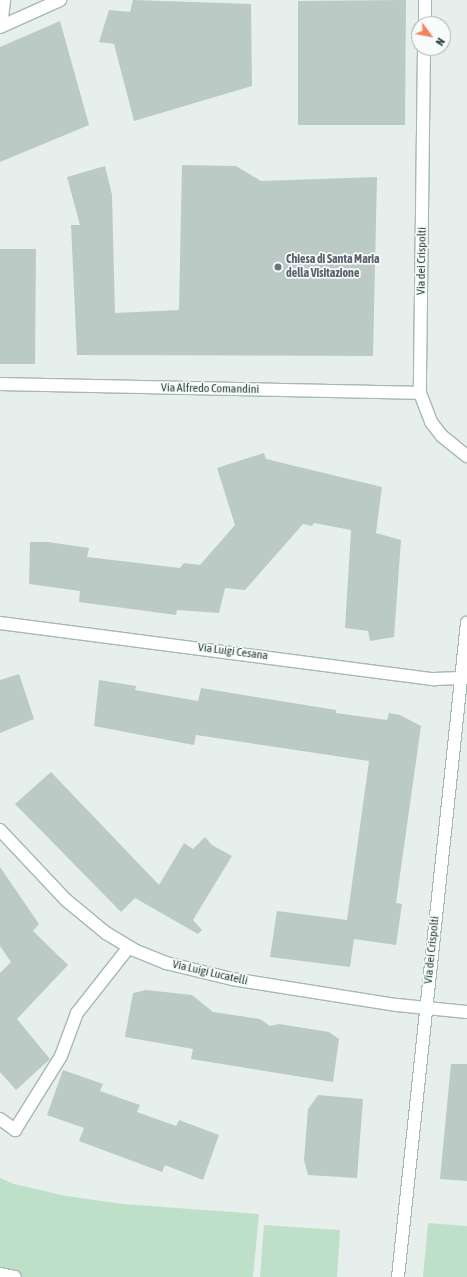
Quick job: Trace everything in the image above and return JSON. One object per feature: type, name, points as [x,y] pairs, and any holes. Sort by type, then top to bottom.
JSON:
[{"type":"street","points":[[1,27],[4,0]]},
{"type":"street","points":[[1,27],[60,0]]},
{"type":"street","points":[[425,0],[425,16]]},
{"type":"street","name":"Via dei Crispolti","points":[[424,56],[420,393],[431,422],[442,436],[467,456]]},
{"type":"street","name":"Via Alfredo Comandini","points":[[0,384],[420,393]]},
{"type":"street","name":"Via Luigi Cesana","points":[[0,623],[434,678],[464,678]]},
{"type":"street","name":"Via dei Crispolti","points":[[398,1277],[426,1008],[464,678],[467,623]]},
{"type":"street","name":"Via Luigi Lucatelli","points":[[0,830],[66,900],[106,933],[128,947],[166,963],[224,978],[426,1008],[467,1012]]},
{"type":"street","points":[[0,1119],[15,1130],[61,1056],[78,1013],[128,947]]},
{"type":"street","points":[[0,1274],[15,1277]]},
{"type":"green space","points":[[0,1178],[14,1184],[66,1196],[123,1204],[259,1214],[253,1277],[0,1277]]},
{"type":"green space","points":[[428,1223],[467,1226],[467,1277],[423,1277]]},
{"type":"green space","points":[[264,1225],[340,1230],[337,1277],[260,1277]]},
{"type":"building","points":[[133,0],[251,4],[252,86],[134,121],[114,44],[99,42],[109,10],[130,12]]},
{"type":"building","points":[[406,0],[405,125],[298,125],[298,1]]},
{"type":"building","points":[[60,21],[89,125],[0,162],[0,47]]},
{"type":"building","name":"Chiesa di Santa Maria della Visitazione","points":[[182,165],[236,166],[261,181],[377,177],[373,356],[77,355],[71,225],[80,225],[67,177],[105,166],[112,195],[115,313],[179,310]]},
{"type":"building","points":[[0,249],[36,249],[35,364],[0,364]]},
{"type":"building","points":[[264,453],[266,459],[382,487],[376,533],[401,540],[394,637],[370,641],[368,631],[345,628],[351,530],[314,523],[312,526],[303,524],[245,590],[225,588],[219,613],[177,610],[176,615],[79,602],[80,591],[29,584],[30,542],[48,542],[89,548],[87,557],[180,568],[184,563],[200,565],[235,525],[217,468]]},
{"type":"building","points":[[19,674],[34,719],[0,733],[0,680]]},
{"type":"building","points":[[99,680],[136,686],[135,690],[198,701],[201,688],[336,710],[336,713],[387,720],[389,713],[400,715],[421,726],[396,903],[402,904],[396,945],[354,939],[350,967],[270,957],[277,911],[347,920],[369,761],[196,735],[194,745],[94,726]]},
{"type":"building","points":[[51,772],[159,885],[184,843],[193,849],[205,837],[212,845],[232,856],[193,920],[202,930],[198,934],[135,898],[121,912],[15,804]]},
{"type":"building","points":[[0,867],[39,924],[33,931],[68,965],[17,1019],[50,1059],[16,1090],[0,1072],[0,973],[11,962],[0,946]]},
{"type":"building","points":[[146,990],[192,995],[213,1012],[260,1019],[270,1026],[279,1024],[329,1032],[339,1039],[333,1082],[191,1059],[193,1049],[125,1037],[133,993]]},
{"type":"building","points":[[451,1064],[467,1064],[467,1181],[440,1179]]},
{"type":"building","points":[[63,1070],[103,1084],[100,1091],[140,1105],[137,1112],[176,1126],[179,1120],[219,1135],[203,1180],[165,1165],[162,1172],[79,1141],[84,1128],[47,1115]]},
{"type":"building","points":[[318,1095],[363,1099],[357,1178],[308,1175],[304,1160],[308,1109]]},
{"type":"place","name":"Chiesa di Santa Maria della Visitazione","points":[[278,267]]}]
